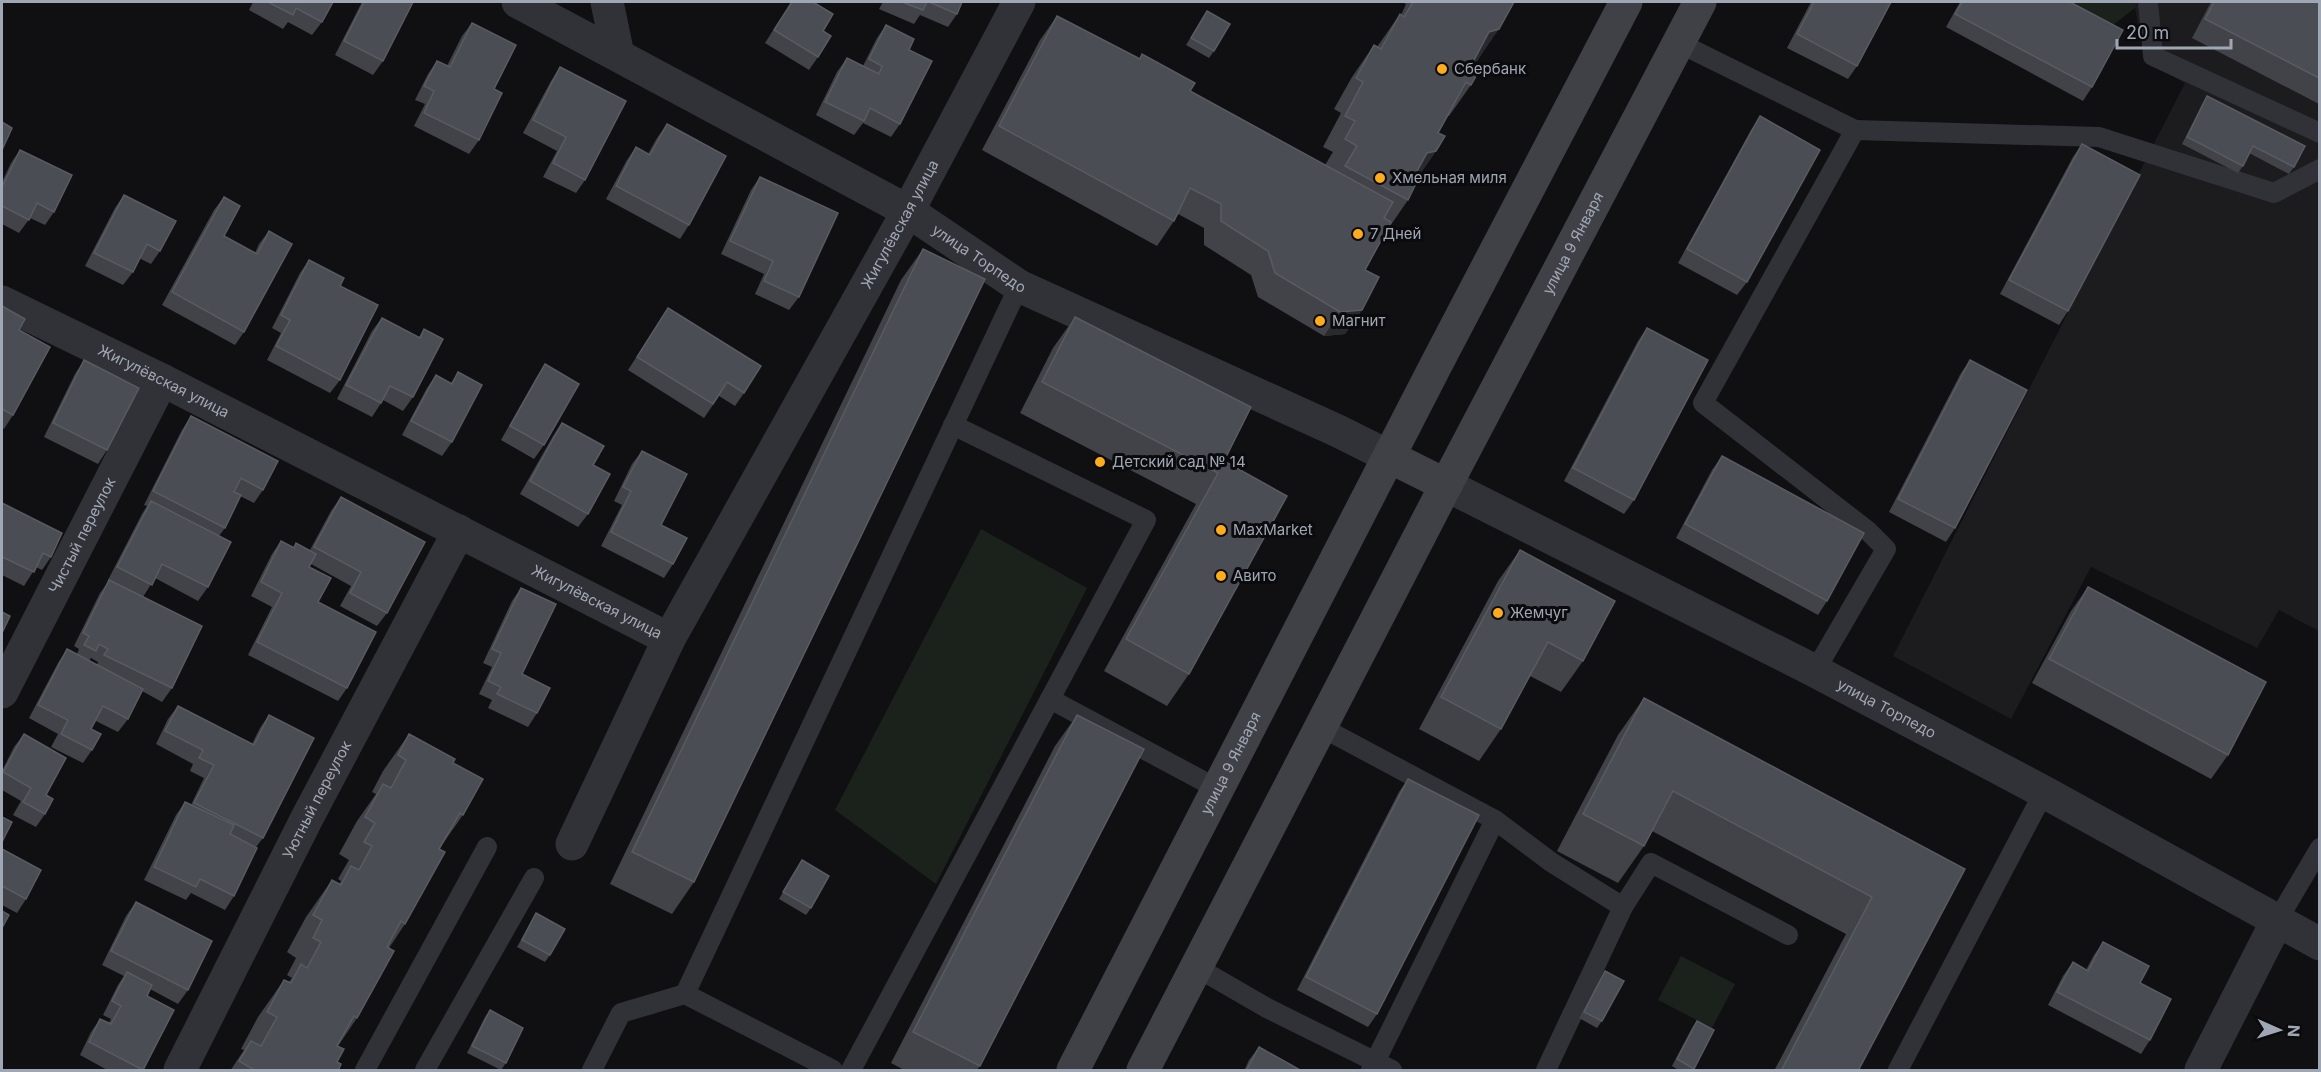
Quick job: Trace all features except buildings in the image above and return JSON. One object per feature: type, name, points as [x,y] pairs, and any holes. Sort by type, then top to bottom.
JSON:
[{"type":"main road","name":"улица 9 Января","points":[[1073,1071],[1626,2]]},
{"type":"main road","name":"улица 9 Января","points":[[1143,1071],[1446,485],[1700,2]]},
{"type":"main road","points":[[1390,457],[1446,485]]},
{"type":"street","name":"улица Торпедо","points":[[518,2],[908,211],[1019,286],[1338,431],[1390,457]]},
{"type":"street","points":[[608,2],[618,55]]},
{"type":"street","name":"Жигулёвская улица","points":[[2,302],[162,380],[669,639],[908,211],[1019,2]]},
{"type":"street","name":"Чистый переулок","points":[[2,692],[162,380]]},
{"type":"street","name":"улица Торпедо","points":[[1446,485],[1815,671],[2044,792],[2319,944]]},
{"type":"street","name":"Уютный переулок","points":[[180,1071],[307,818],[459,531]]},
{"type":"street","points":[[572,844],[669,639]]},
{"type":"street","points":[[2201,1071],[2277,921]]},
{"type":"lane","points":[[2148,2],[2153,56],[2319,134]]},
{"type":"lane","points":[[1679,43],[1855,130],[2099,137],[2274,193],[2319,169]]},
{"type":"lane","points":[[1815,671],[1886,549],[1868,531],[1703,403],[1855,130]]},
{"type":"lane","points":[[685,994],[1019,286]]},
{"type":"lane","points":[[851,1071],[1146,520],[954,425]]},
{"type":"lane","points":[[1050,699],[1218,789]]},
{"type":"lane","points":[[1321,727],[1495,820],[1551,862],[1623,907]]},
{"type":"lane","points":[[1898,1071],[2044,792]]},
{"type":"lane","points":[[1196,967],[1380,1068],[1495,820]]},
{"type":"lane","points":[[365,1071],[486,847]]},
{"type":"lane","points":[[2277,921],[2319,848]]},
{"type":"lane","points":[[1546,1071],[1623,907],[1651,862],[1788,935]]},
{"type":"lane","points":[[424,1071],[534,878]]},
{"type":"lane","points":[[592,1071],[621,1013],[685,994],[833,1071]]},
{"type":"shaded area","points":[[2058,2],[2138,2],[2135,8],[2109,28]]},
{"type":"shaded area","points":[[2138,2],[2319,2],[2319,631],[2279,610],[2257,648],[2091,567],[2011,719],[1893,656],[2185,83],[2146,62],[2135,8]]},
{"type":"shaded area","points":[[981,529],[1087,588],[936,884],[835,810]]},
{"type":"shaded area","points":[[1681,956],[1735,984],[1712,1028],[1658,1000]]},
{"type":"place","name":"Сбербанк","points":[[1442,69]]},
{"type":"place","name":"Хмельная миля","points":[[1380,178]]},
{"type":"place","name":"7 Дней","points":[[1358,234]]},
{"type":"place","name":"Магнит","points":[[1320,321]]},
{"type":"place","name":"Детский сад № 14","points":[[1100,462]]},
{"type":"place","name":"MaxMarket","points":[[1221,530]]},
{"type":"place","name":"Авито","points":[[1221,576]]},
{"type":"place","name":"Жемчуг","points":[[1498,613]]}]
